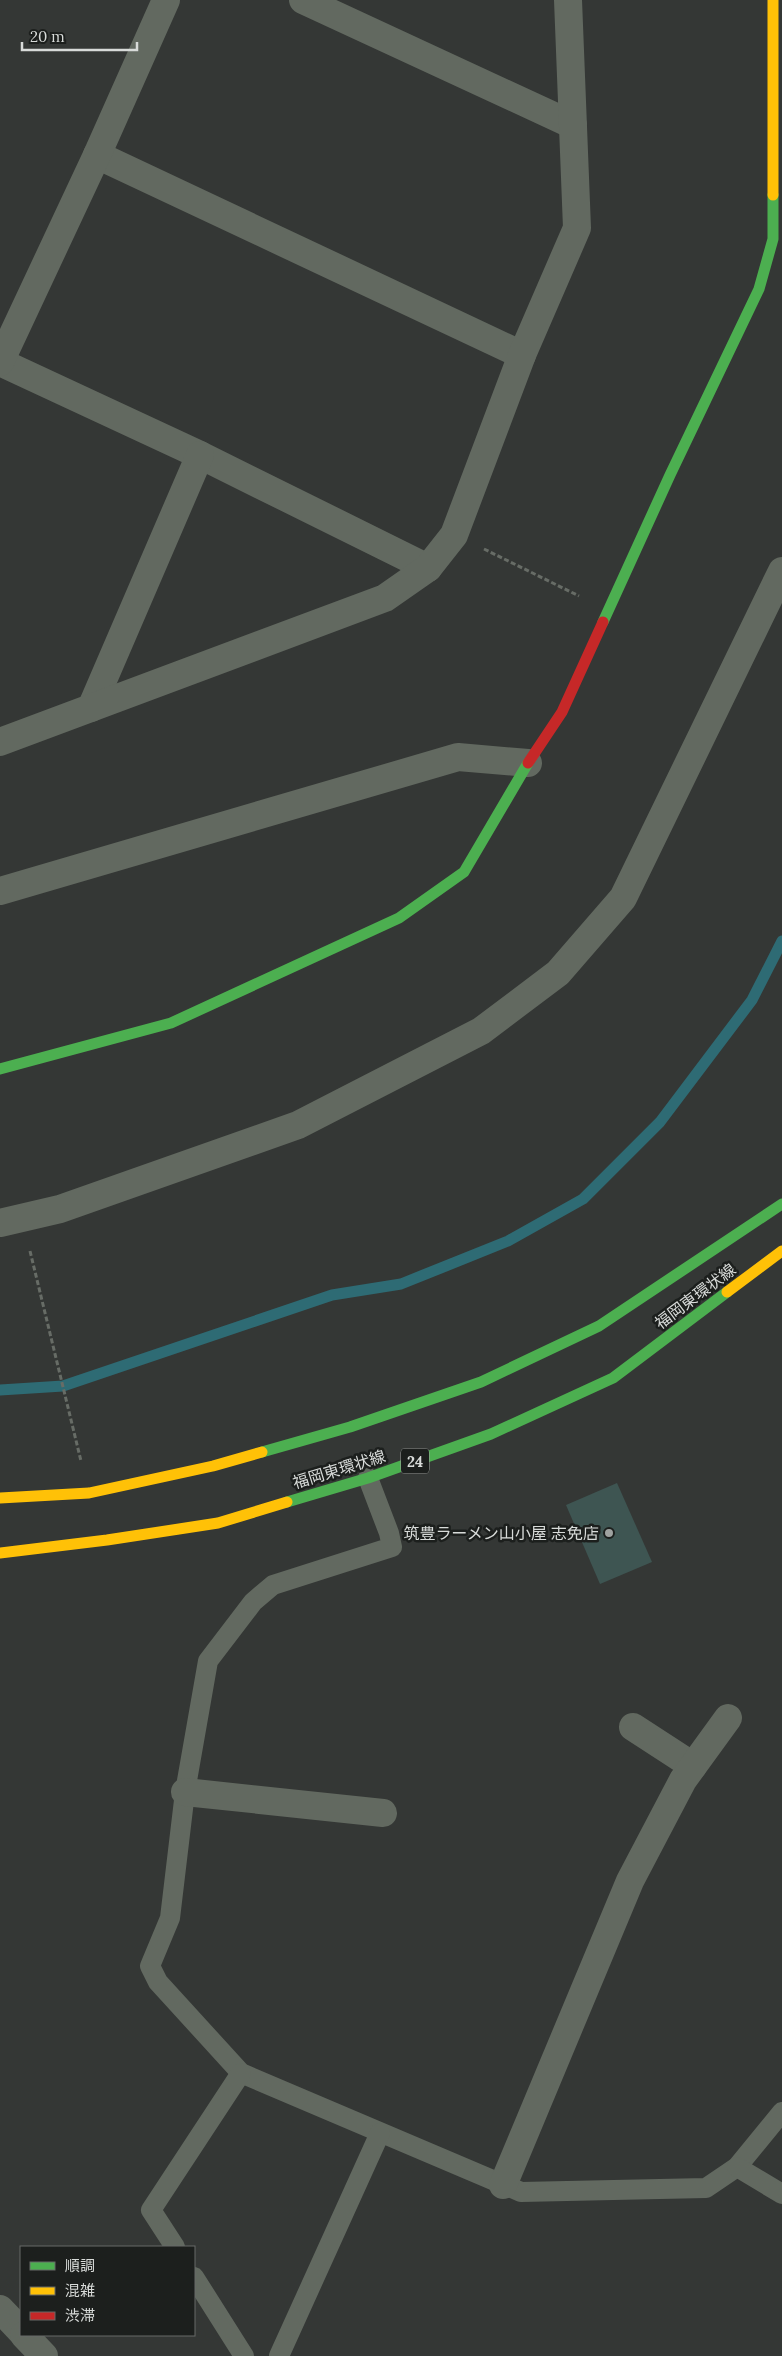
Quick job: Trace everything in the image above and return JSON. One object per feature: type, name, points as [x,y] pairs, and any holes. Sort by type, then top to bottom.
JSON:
[{"type":"main road","points":[[0,1069],[171,1022],[399,918],[464,872],[528,763],[562,712],[670,475],[759,289],[773,240],[778,200],[771,128],[773,0]]},
{"type":"main road","name":"福岡東環状線","points":[[0,1498],[89,1493],[231,1460],[350,1427],[482,1382],[599,1326],[782,1204]]},
{"type":"main road","name":"福岡東環状線","points":[[0,1553],[107,1540],[218,1523],[368,1478],[491,1434],[613,1378],[782,1251]]},
{"type":"street","points":[[303,0],[573,125]]},
{"type":"street","points":[[0,742],[385,598],[428,568],[454,535],[522,355],[577,228],[568,0]]},
{"type":"street","points":[[160,2],[97,155],[0,362],[200,455],[428,568]]},
{"type":"street","points":[[97,155],[522,355]]},
{"type":"street","points":[[90,708],[200,455]]},
{"type":"street","points":[[11,1221],[60,1210],[298,1125],[481,1031],[558,973],[623,898],[782,571]]},
{"type":"street","points":[[0,891],[458,757],[528,763]]},
{"type":"street","points":[[503,2186],[630,1881],[683,1780],[728,1718]]},
{"type":"street","points":[[633,1727],[693,1766]]},
{"type":"street","points":[[185,1792],[383,1813]]},
{"type":"street","points":[[0,2309],[20,2330]]},
{"type":"street","points":[[25,2336],[44,2356]]},
{"type":"lane","points":[[368,1478],[389,1533],[392,1547],[273,1585],[253,1602],[208,1661],[185,1792],[170,1918],[150,1966],[158,1982],[241,2073],[503,2186],[521,2192],[706,2188],[737,2167],[782,2112]]},
{"type":"lane","points":[[174,2246],[151,2210],[241,2073]]},
{"type":"lane","points":[[279,2356],[380,2132]]},
{"type":"lane","points":[[737,2167],[782,2194]]},
{"type":"lane","points":[[195,2279],[244,2356]]},
{"type":"path","points":[[454,535],[609,610]]},
{"type":"path","points":[[11,1221],[89,1493]]},
{"type":"building","name":"筑豊ラーメン山小屋 志免店","points":[[617,1483],[652,1562],[600,1584],[566,1505]]},
{"type":"waterway","points":[[0,1390],[63,1386],[332,1295],[401,1284],[508,1241],[583,1199],[660,1122],[752,1000],[782,941]]},
{"type":"traffic: fast","points":[[603,622],[670,475],[759,289],[773,239],[773,195]]},
{"type":"traffic: fast","points":[[0,1069],[171,1023],[399,918],[464,872],[528,763]]},
{"type":"traffic: fast","points":[[262,1452],[350,1427],[481,1382],[599,1326],[782,1204]]},
{"type":"traffic: fast","points":[[287,1502],[368,1478],[491,1434],[613,1378],[727,1292]]},
{"type":"traffic: slow","points":[[773,0],[773,195]]},
{"type":"traffic: slow","points":[[727,1292],[782,1251]]},
{"type":"traffic: slow","points":[[0,1498],[89,1493],[213,1466],[262,1452]]},
{"type":"traffic: slow","points":[[0,1553],[107,1540],[218,1523],[287,1502]]},
{"type":"traffic: jam","points":[[528,763],[562,712],[603,622]]},
{"type":"place","name":"筑豊ラーメン山小屋 志免店","points":[[609,1533]]}]
